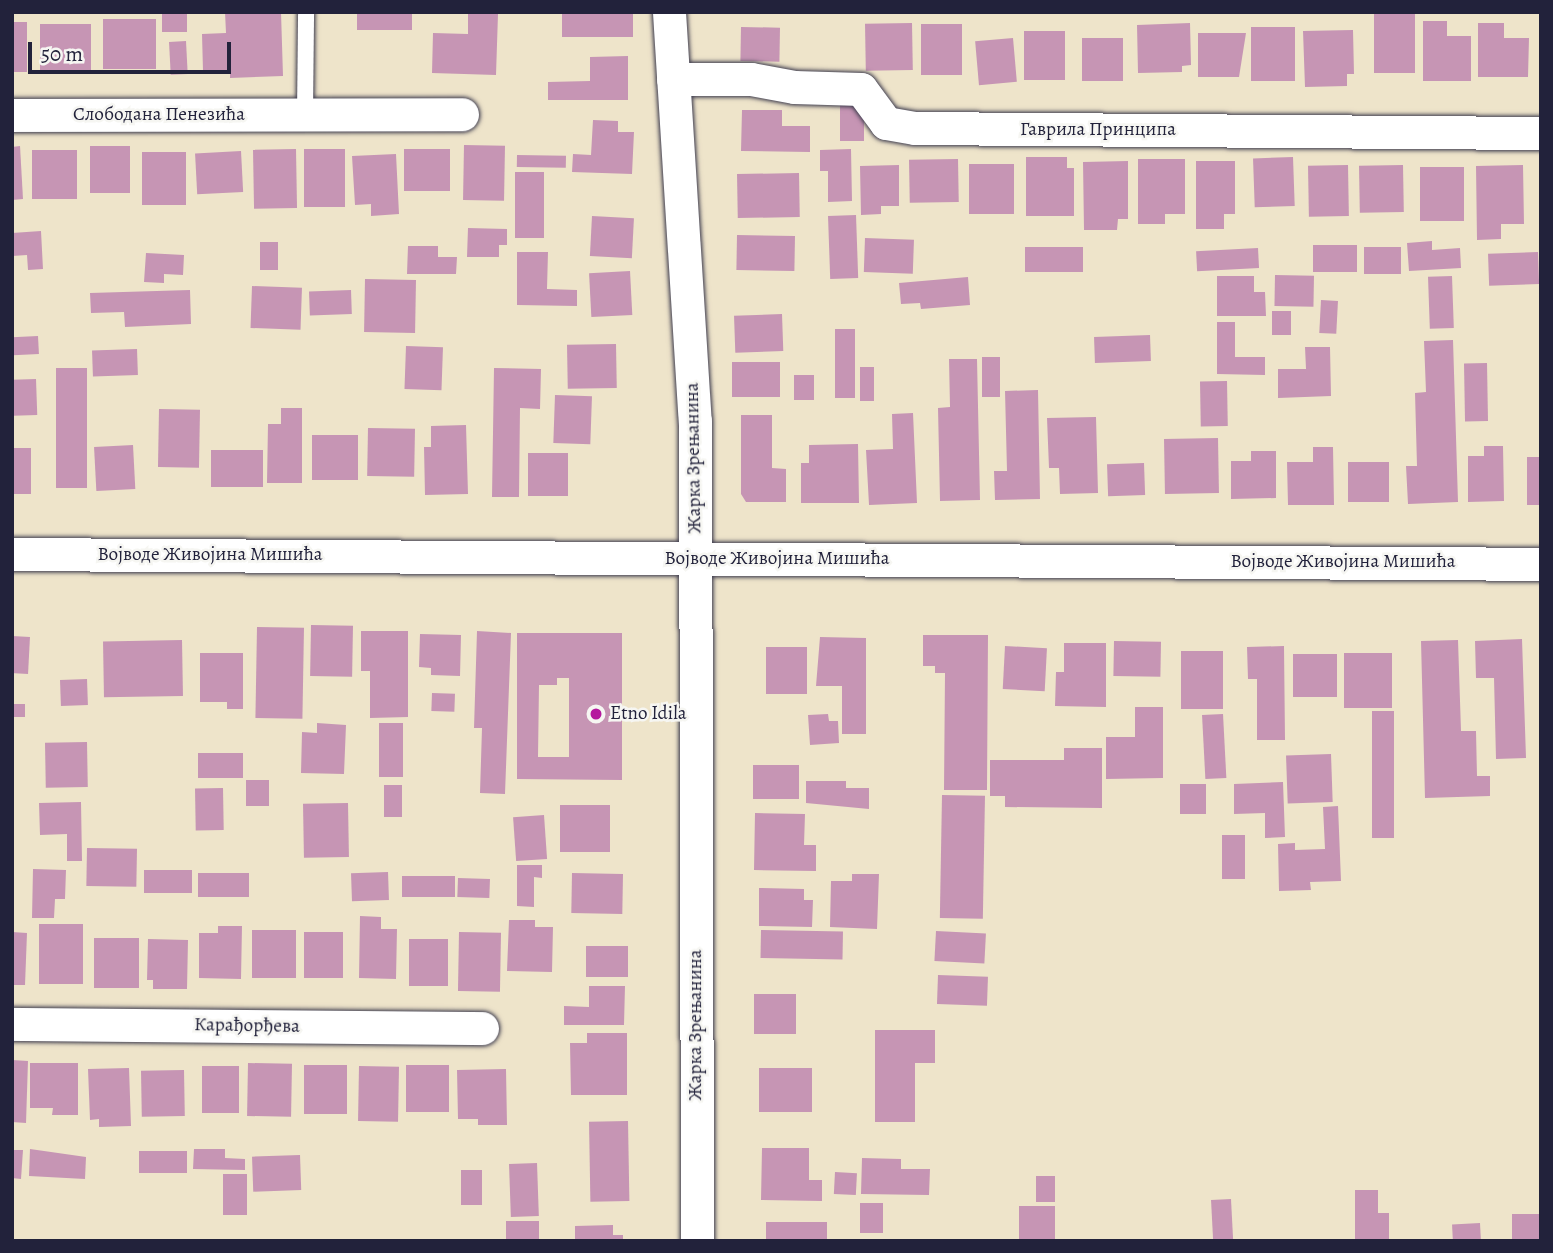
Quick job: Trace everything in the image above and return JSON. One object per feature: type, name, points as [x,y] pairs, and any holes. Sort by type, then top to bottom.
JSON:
[{"type":"street","name":"Жарка Зрењанина","points":[[669,12],[695,421],[697,1241]]},
{"type":"street","name":"Гаврила Принципа","points":[[673,79],[751,79],[794,87],[861,89],[886,122],[915,128],[1541,133]]},
{"type":"street","name":"Слободана Пенезића","points":[[12,115],[461,114]]},
{"type":"street","name":"Војводе Живојина Мишића","points":[[12,554],[1541,564]]},
{"type":"street","name":"Карађорђева","points":[[12,1024],[482,1028]]},
{"type":"lane","points":[[305,114],[306,12]]},
{"type":"building","points":[[162,12],[187,12],[187,32],[162,32]]},
{"type":"building","points":[[225,12],[281,12],[283,76],[230,78],[230,71],[203,71],[202,34],[226,33]]},
{"type":"building","points":[[357,12],[412,12],[412,30],[357,30]]},
{"type":"building","points":[[562,12],[633,12],[633,37],[562,37]]},
{"type":"building","points":[[1374,12],[1415,12],[1415,73],[1374,73]]},
{"type":"building","points":[[468,13],[498,14],[496,75],[432,73],[433,33],[468,34]]},
{"type":"building","points":[[103,19],[156,19],[156,69],[103,69]]},
{"type":"building","points":[[1423,21],[1447,21],[1447,36],[1471,36],[1471,81],[1423,81]]},
{"type":"building","points":[[12,22],[27,22],[27,72],[12,72]]},
{"type":"building","points":[[912,23],[913,70],[866,71],[865,24]]},
{"type":"building","points":[[1190,23],[1191,65],[1182,66],[1182,72],[1138,73],[1137,25]]},
{"type":"building","points":[[1478,23],[1504,23],[1504,38],[1529,38],[1528,77],[1478,77]]},
{"type":"building","points":[[40,24],[91,24],[91,70],[40,70]]},
{"type":"building","points":[[921,24],[962,24],[962,75],[921,75]]},
{"type":"building","points":[[741,27],[780,28],[779,62],[740,61]]},
{"type":"building","points":[[1251,27],[1295,27],[1295,81],[1251,81]]},
{"type":"building","points":[[1353,30],[1354,74],[1347,74],[1347,86],[1305,87],[1303,31]]},
{"type":"building","points":[[1024,31],[1065,31],[1065,80],[1024,80]]},
{"type":"building","points":[[1198,33],[1246,33],[1239,77],[1198,77]]},
{"type":"building","points":[[1013,38],[1017,82],[979,85],[975,41]]},
{"type":"building","points":[[1082,38],[1123,38],[1123,81],[1082,81]]},
{"type":"building","points":[[186,41],[188,74],[171,75],[169,42]]},
{"type":"building","points":[[628,56],[628,100],[548,100],[548,82],[590,81],[590,57]]},
{"type":"building","points":[[840,100],[864,100],[864,141],[840,141]]},
{"type":"building","points":[[742,110],[782,110],[782,126],[810,126],[810,152],[741,151]]},
{"type":"building","points":[[593,120],[618,121],[618,132],[634,132],[632,174],[572,172],[573,154],[591,155]]},
{"type":"building","points":[[464,145],[505,146],[504,201],[463,200]]},
{"type":"building","points":[[20,146],[23,199],[12,200],[12,147]]},
{"type":"building","points":[[90,146],[130,146],[130,193],[90,193]]},
{"type":"building","points":[[296,149],[297,208],[254,209],[253,150]]},
{"type":"building","points":[[304,149],[345,149],[345,207],[304,207]]},
{"type":"building","points":[[404,149],[450,149],[450,191],[404,191]]},
{"type":"building","points":[[851,149],[852,201],[828,202],[828,171],[820,171],[820,150]]},
{"type":"building","points":[[32,150],[77,150],[77,199],[32,199]]},
{"type":"building","points":[[241,151],[243,192],[197,194],[195,153]]},
{"type":"building","points":[[142,152],[186,152],[186,205],[142,205]]},
{"type":"building","points":[[396,154],[399,214],[371,216],[371,204],[355,205],[352,156]]},
{"type":"building","points":[[517,155],[566,156],[566,168],[517,167]]},
{"type":"building","points":[[1026,157],[1067,157],[1067,168],[1074,168],[1074,216],[1026,216]]},
{"type":"building","points":[[1293,157],[1295,206],[1255,207],[1253,158]]},
{"type":"building","points":[[958,159],[959,202],[910,203],[909,160]]},
{"type":"building","points":[[1138,159],[1185,159],[1185,214],[1165,214],[1165,224],[1138,224]]},
{"type":"building","points":[[1128,161],[1128,219],[1118,219],[1117,230],[1084,230],[1083,162]]},
{"type":"building","points":[[1196,161],[1235,161],[1235,214],[1224,214],[1224,229],[1196,229]]},
{"type":"building","points":[[969,164],[1014,164],[1014,214],[969,214]]},
{"type":"building","points":[[899,165],[899,206],[881,206],[881,214],[861,215],[860,166]]},
{"type":"building","points":[[1348,165],[1349,216],[1309,217],[1308,166]]},
{"type":"building","points":[[1403,165],[1404,212],[1360,213],[1359,166]]},
{"type":"building","points":[[1523,165],[1524,224],[1501,224],[1501,239],[1477,240],[1476,166]]},
{"type":"building","points":[[1420,167],[1464,167],[1464,221],[1420,221]]},
{"type":"building","points":[[515,172],[544,172],[544,238],[515,238]]},
{"type":"building","points":[[799,173],[800,217],[738,218],[737,174]]},
{"type":"building","points":[[856,215],[858,278],[830,279],[828,216]]},
{"type":"building","points":[[592,216],[634,218],[632,258],[590,256]]},
{"type":"building","points":[[468,228],[507,229],[507,245],[499,245],[499,257],[467,257]]},
{"type":"building","points":[[41,231],[43,269],[28,270],[27,255],[12,256],[12,233]]},
{"type":"building","points":[[737,235],[795,236],[794,271],[736,270]]},
{"type":"building","points":[[865,238],[914,240],[913,274],[864,272]]},
{"type":"building","points":[[1432,241],[1432,250],[1460,248],[1461,268],[1409,271],[1407,243]]},
{"type":"building","points":[[260,242],[278,242],[278,270],[260,270]]},
{"type":"building","points":[[1313,245],[1357,245],[1357,272],[1313,272]]},
{"type":"building","points":[[408,246],[438,246],[438,257],[457,257],[456,274],[407,274]]},
{"type":"building","points":[[1025,247],[1083,247],[1083,272],[1025,272]]},
{"type":"building","points":[[1364,247],[1401,247],[1401,274],[1364,274]]},
{"type":"building","points":[[1258,248],[1259,268],[1197,271],[1196,251]]},
{"type":"building","points":[[517,252],[548,252],[547,289],[577,290],[577,306],[517,305]]},
{"type":"building","points":[[1538,252],[1539,284],[1489,286],[1488,254]]},
{"type":"building","points":[[146,253],[184,255],[183,275],[164,274],[164,283],[144,282]]},
{"type":"building","points":[[630,271],[632,315],[591,317],[589,273]]},
{"type":"building","points":[[1275,275],[1314,276],[1313,307],[1274,306]]},
{"type":"building","points":[[1217,276],[1254,276],[1254,292],[1265,292],[1266,316],[1217,316]]},
{"type":"building","points":[[1452,276],[1454,328],[1430,329],[1428,277]]},
{"type":"building","points":[[968,277],[970,305],[921,309],[920,303],[901,304],[899,283]]},
{"type":"building","points":[[365,279],[416,280],[415,333],[364,332]]},
{"type":"building","points":[[252,286],[302,288],[301,330],[251,328]]},
{"type":"building","points":[[190,290],[191,324],[125,327],[124,312],[91,313],[90,293]]},
{"type":"building","points":[[351,290],[352,314],[310,315],[309,291]]},
{"type":"building","points":[[1321,300],[1338,301],[1336,334],[1319,333]]},
{"type":"building","points":[[1272,311],[1291,311],[1291,335],[1272,335]]},
{"type":"building","points":[[782,314],[783,351],[735,353],[734,316]]},
{"type":"building","points":[[1217,322],[1235,322],[1235,357],[1265,357],[1265,375],[1217,374]]},
{"type":"building","points":[[835,329],[855,329],[855,398],[835,398]]},
{"type":"building","points":[[1150,335],[1151,361],[1095,363],[1094,337]]},
{"type":"building","points":[[38,336],[39,354],[13,355],[12,337]]},
{"type":"building","points":[[1453,340],[1458,502],[1408,504],[1406,466],[1417,466],[1415,393],[1426,392],[1424,341]]},
{"type":"building","points":[[616,344],[617,388],[568,389],[567,345]]},
{"type":"building","points":[[406,346],[443,347],[441,390],[404,389]]},
{"type":"building","points":[[1305,347],[1330,347],[1331,396],[1278,398],[1278,369],[1306,369]]},
{"type":"building","points":[[137,349],[138,375],[93,377],[92,351]]},
{"type":"building","points":[[982,357],[1000,357],[1000,397],[982,397]]},
{"type":"building","points":[[949,359],[977,359],[980,500],[940,501],[938,408],[950,407]]},
{"type":"building","points":[[732,362],[780,362],[780,397],[732,397]]},
{"type":"building","points":[[1464,363],[1487,363],[1488,421],[1465,421]]},
{"type":"building","points":[[860,367],[874,367],[874,401],[860,401]]},
{"type":"building","points":[[56,368],[87,368],[87,488],[56,488]]},
{"type":"building","points":[[494,368],[541,369],[540,409],[520,408],[519,497],[492,497]]},
{"type":"building","points":[[794,375],[814,375],[814,400],[794,400]]},
{"type":"building","points":[[36,379],[37,415],[13,416],[12,380]]},
{"type":"building","points":[[1200,381],[1227,381],[1228,426],[1201,426]]},
{"type":"building","points":[[1038,390],[1040,499],[995,500],[994,471],[1007,471],[1005,391]]},
{"type":"building","points":[[555,395],[592,396],[590,444],[553,443]]},
{"type":"building","points":[[281,408],[302,408],[302,483],[267,483],[268,424],[281,424]]},
{"type":"building","points":[[159,409],[200,410],[199,468],[158,467]]},
{"type":"building","points":[[913,413],[917,503],[869,505],[866,450],[893,449],[892,414]]},
{"type":"building","points":[[741,415],[772,415],[772,468],[786,469],[786,502],[746,502],[741,494]]},
{"type":"building","points":[[1096,417],[1098,493],[1060,494],[1059,468],[1049,468],[1047,418]]},
{"type":"building","points":[[466,425],[468,494],[425,495],[424,447],[431,447],[431,426]]},
{"type":"building","points":[[368,428],[415,429],[414,477],[367,476]]},
{"type":"building","points":[[312,435],[358,435],[358,480],[312,480]]},
{"type":"building","points":[[1218,438],[1219,493],[1165,494],[1164,439]]},
{"type":"building","points":[[858,444],[859,503],[801,503],[801,463],[809,463],[809,445]]},
{"type":"building","points":[[133,445],[135,489],[96,491],[94,447]]},
{"type":"building","points":[[1484,446],[1503,446],[1504,501],[1468,502],[1468,456],[1484,456]]},
{"type":"building","points":[[1313,447],[1333,447],[1334,505],[1288,505],[1287,462],[1313,462]]},
{"type":"building","points":[[12,448],[31,448],[31,494],[12,494]]},
{"type":"building","points":[[211,450],[263,450],[263,487],[211,487]]},
{"type":"building","points":[[1251,451],[1276,451],[1276,498],[1231,499],[1231,461],[1251,461]]},
{"type":"building","points":[[528,453],[568,453],[568,496],[528,496]]},
{"type":"building","points":[[1527,457],[1541,457],[1541,505],[1527,505]]},
{"type":"building","points":[[1348,462],[1389,462],[1389,502],[1348,502]]},
{"type":"building","points":[[1144,463],[1145,495],[1108,496],[1107,464]]},
{"type":"building","points":[[311,625],[353,626],[352,677],[310,676]]},
{"type":"building","points":[[257,627],[304,628],[302,719],[255,718]]},
{"type":"building","points":[[361,631],[408,631],[408,717],[370,718],[370,671],[361,671]]},
{"type":"building","points":[[477,631],[511,633],[505,794],[480,793],[482,728],[474,728]]},
{"type":"building","points":[[517,633],[622,633],[622,780],[517,779]],"holes":[[[557,678],[569,678],[569,757],[538,757],[539,685],[557,685]]]},
{"type":"building","points":[[420,634],[461,635],[460,676],[431,675],[431,668],[419,667]]},
{"type":"building","points":[[923,635],[988,635],[987,790],[944,790],[945,673],[935,673],[935,666],[923,666]]},
{"type":"building","points":[[12,636],[30,637],[28,674],[12,673]]},
{"type":"building","points":[[820,637],[866,638],[866,734],[842,734],[842,686],[816,686]]},
{"type":"building","points":[[1522,639],[1526,758],[1496,759],[1494,678],[1476,678],[1475,641]]},
{"type":"building","points":[[182,640],[183,696],[104,697],[103,641]]},
{"type":"building","points":[[1458,640],[1461,731],[1476,731],[1477,776],[1490,776],[1490,796],[1425,798],[1421,641]]},
{"type":"building","points":[[1114,641],[1161,642],[1160,677],[1113,676]]},
{"type":"building","points":[[1064,643],[1106,643],[1106,707],[1055,706],[1056,672],[1064,672]]},
{"type":"building","points":[[1005,646],[1047,648],[1045,691],[1003,689]]},
{"type":"building","points":[[1284,646],[1285,740],[1257,740],[1257,679],[1248,679],[1247,647]]},
{"type":"building","points":[[766,647],[807,647],[807,694],[766,694]]},
{"type":"building","points":[[1181,651],[1223,651],[1223,709],[1181,709]]},
{"type":"building","points":[[200,653],[243,653],[243,709],[227,709],[227,702],[200,702]]},
{"type":"building","points":[[1344,653],[1392,653],[1392,708],[1344,708]]},
{"type":"building","points":[[1293,654],[1337,654],[1337,697],[1293,697]]},
{"type":"building","points":[[87,679],[88,705],[61,706],[60,680]]},
{"type":"building","points":[[432,693],[455,694],[454,712],[431,711]]},
{"type":"building","points":[[12,704],[25,704],[25,717],[12,717]]},
{"type":"building","points":[[1135,707],[1163,707],[1163,778],[1106,779],[1106,737],[1135,737]]},
{"type":"building","points":[[1372,711],[1394,711],[1394,838],[1372,838]]},
{"type":"building","points":[[828,714],[829,721],[838,721],[839,743],[810,745],[808,715]]},
{"type":"building","points":[[1223,714],[1226,778],[1205,779],[1202,715]]},
{"type":"building","points":[[317,723],[346,725],[344,774],[301,773],[302,732],[317,733]]},
{"type":"building","points":[[379,723],[403,723],[403,777],[379,777]]},
{"type":"building","points":[[87,742],[88,787],[46,788],[45,743]]},
{"type":"building","points":[[1064,748],[1102,748],[1102,808],[1005,807],[1005,796],[990,796],[990,760],[1064,760]]},
{"type":"building","points":[[198,753],[243,753],[243,778],[198,778]]},
{"type":"building","points":[[1331,754],[1333,802],[1288,804],[1286,756]]},
{"type":"building","points":[[753,765],[799,765],[799,799],[753,799]]},
{"type":"building","points":[[246,780],[269,780],[269,806],[246,806]]},
{"type":"building","points":[[806,781],[846,781],[846,788],[869,788],[869,809],[806,803]]},
{"type":"building","points":[[1283,782],[1285,837],[1265,838],[1265,813],[1234,814],[1234,784]]},
{"type":"building","points":[[1180,784],[1206,784],[1206,814],[1180,814]]},
{"type":"building","points":[[384,785],[402,785],[402,817],[384,817]]},
{"type":"building","points":[[195,788],[223,788],[224,830],[196,830]]},
{"type":"building","points":[[942,795],[985,796],[983,919],[940,918]]},
{"type":"building","points":[[81,802],[82,861],[67,861],[67,834],[40,835],[39,803]]},
{"type":"building","points":[[348,803],[349,857],[304,858],[303,804]]},
{"type":"building","points":[[560,805],[610,805],[610,852],[560,852]]},
{"type":"building","points":[[1338,806],[1341,881],[1310,882],[1311,890],[1279,891],[1278,844],[1295,843],[1295,850],[1325,849],[1323,807]]},
{"type":"building","points":[[755,813],[805,814],[804,845],[816,845],[816,871],[754,870]]},
{"type":"building","points":[[544,815],[547,859],[516,861],[513,817]]},
{"type":"building","points":[[1222,835],[1245,835],[1245,879],[1222,879]]},
{"type":"building","points":[[87,848],[137,849],[136,887],[86,886]]},
{"type":"building","points":[[517,865],[542,865],[542,878],[534,877],[534,907],[517,906]]},
{"type":"building","points":[[33,869],[66,870],[65,899],[55,899],[54,918],[32,918]]},
{"type":"building","points":[[144,870],[192,870],[192,893],[144,893]]},
{"type":"building","points":[[388,872],[389,900],[352,901],[351,873]]},
{"type":"building","points":[[198,873],[249,873],[249,897],[198,897]]},
{"type":"building","points":[[572,873],[623,874],[622,914],[571,913]]},
{"type":"building","points":[[852,874],[879,874],[877,929],[830,927],[831,881],[852,881]]},
{"type":"building","points":[[402,876],[455,876],[455,897],[402,897]]},
{"type":"building","points":[[458,878],[490,879],[489,898],[457,897]]},
{"type":"building","points":[[759,888],[804,889],[804,900],[813,900],[812,927],[759,926]]},
{"type":"building","points":[[360,916],[381,917],[381,929],[397,929],[396,979],[359,978]]},
{"type":"building","points":[[509,920],[535,920],[535,927],[553,927],[552,972],[507,971]]},
{"type":"building","points":[[39,924],[83,924],[83,984],[39,984]]},
{"type":"building","points":[[218,926],[242,926],[241,979],[199,978],[199,933],[218,933]]},
{"type":"building","points":[[252,930],[296,930],[296,978],[252,978]]},
{"type":"building","points":[[761,930],[843,931],[842,959],[761,958]]},
{"type":"building","points":[[936,931],[986,934],[984,964],[934,961]]},
{"type":"building","points":[[12,932],[27,933],[25,985],[12,985]]},
{"type":"building","points":[[304,932],[343,932],[343,978],[304,978]]},
{"type":"building","points":[[459,932],[501,933],[500,992],[458,991]]},
{"type":"building","points":[[94,938],[139,938],[139,988],[94,988]]},
{"type":"building","points":[[148,939],[188,940],[187,989],[153,989],[153,980],[147,980]]},
{"type":"building","points":[[409,939],[448,939],[448,986],[409,986]]},
{"type":"building","points":[[586,946],[628,946],[628,977],[586,977]]},
{"type":"building","points":[[938,975],[988,977],[987,1006],[937,1004]]},
{"type":"building","points":[[589,986],[625,986],[624,1025],[564,1025],[564,1006],[589,1007]]},
{"type":"building","points":[[754,994],[796,994],[796,1034],[754,1034]]},
{"type":"building","points":[[875,1030],[935,1030],[935,1063],[915,1063],[915,1122],[875,1122]]},
{"type":"building","points":[[587,1033],[627,1033],[627,1095],[571,1095],[570,1043],[587,1043]]},
{"type":"building","points":[[12,1060],[28,1061],[26,1123],[12,1122]]},
{"type":"building","points":[[30,1063],[78,1063],[78,1115],[52,1115],[53,1108],[30,1108]]},
{"type":"building","points":[[248,1063],[292,1064],[291,1117],[247,1116]]},
{"type":"building","points":[[304,1065],[347,1065],[347,1114],[304,1114]]},
{"type":"building","points":[[406,1065],[449,1065],[449,1112],[406,1112]]},
{"type":"building","points":[[202,1066],[239,1066],[239,1113],[202,1113]]},
{"type":"building","points":[[359,1066],[399,1067],[398,1122],[358,1121]]},
{"type":"building","points":[[129,1068],[131,1126],[99,1127],[99,1119],[90,1120],[88,1069]]},
{"type":"building","points":[[759,1068],[812,1068],[812,1112],[759,1112]]},
{"type":"building","points":[[506,1069],[507,1125],[478,1125],[478,1119],[458,1119],[457,1070]]},
{"type":"building","points":[[184,1070],[185,1116],[142,1117],[141,1071]]},
{"type":"building","points":[[628,1121],[629,1201],[590,1202],[589,1122]]},
{"type":"building","points":[[762,1148],[809,1148],[809,1180],[822,1180],[822,1201],[761,1200]]},
{"type":"building","points":[[30,1149],[86,1157],[85,1179],[29,1176]]},
{"type":"building","points":[[194,1149],[225,1149],[225,1158],[245,1159],[245,1170],[193,1169]]},
{"type":"building","points":[[12,1150],[23,1150],[21,1179],[12,1178]]},
{"type":"building","points":[[139,1151],[187,1151],[187,1173],[139,1173]]},
{"type":"building","points":[[300,1155],[301,1190],[253,1192],[252,1157]]},
{"type":"building","points":[[862,1158],[901,1159],[901,1169],[930,1169],[929,1195],[861,1194]]},
{"type":"building","points":[[537,1163],[539,1216],[511,1217],[509,1164]]},
{"type":"building","points":[[461,1170],[482,1170],[482,1205],[461,1205]]},
{"type":"building","points":[[835,1172],[857,1173],[856,1195],[834,1194]]},
{"type":"building","points":[[223,1174],[247,1174],[247,1215],[223,1215]]},
{"type":"building","points":[[1036,1176],[1055,1176],[1055,1202],[1036,1202]]},
{"type":"building","points":[[1355,1190],[1378,1190],[1378,1213],[1389,1213],[1389,1241],[1355,1241]]},
{"type":"building","points":[[1231,1199],[1233,1241],[1213,1241],[1211,1200]]},
{"type":"building","points":[[860,1203],[883,1203],[883,1233],[860,1233]]},
{"type":"building","points":[[1019,1206],[1055,1206],[1055,1241],[1019,1241]]},
{"type":"building","points":[[1512,1214],[1541,1214],[1541,1241],[1512,1241]]},
{"type":"building","points":[[506,1221],[539,1221],[539,1241],[506,1241]]},
{"type":"building","points":[[766,1222],[827,1222],[827,1241],[766,1241]]},
{"type":"building","points":[[1480,1223],[1481,1241],[1453,1241],[1452,1224]]},
{"type":"building","points":[[613,1225],[613,1235],[623,1235],[623,1241],[575,1241],[575,1226]]},
{"type":"place","name":"Etno Idila","points":[[596,714]]}]
